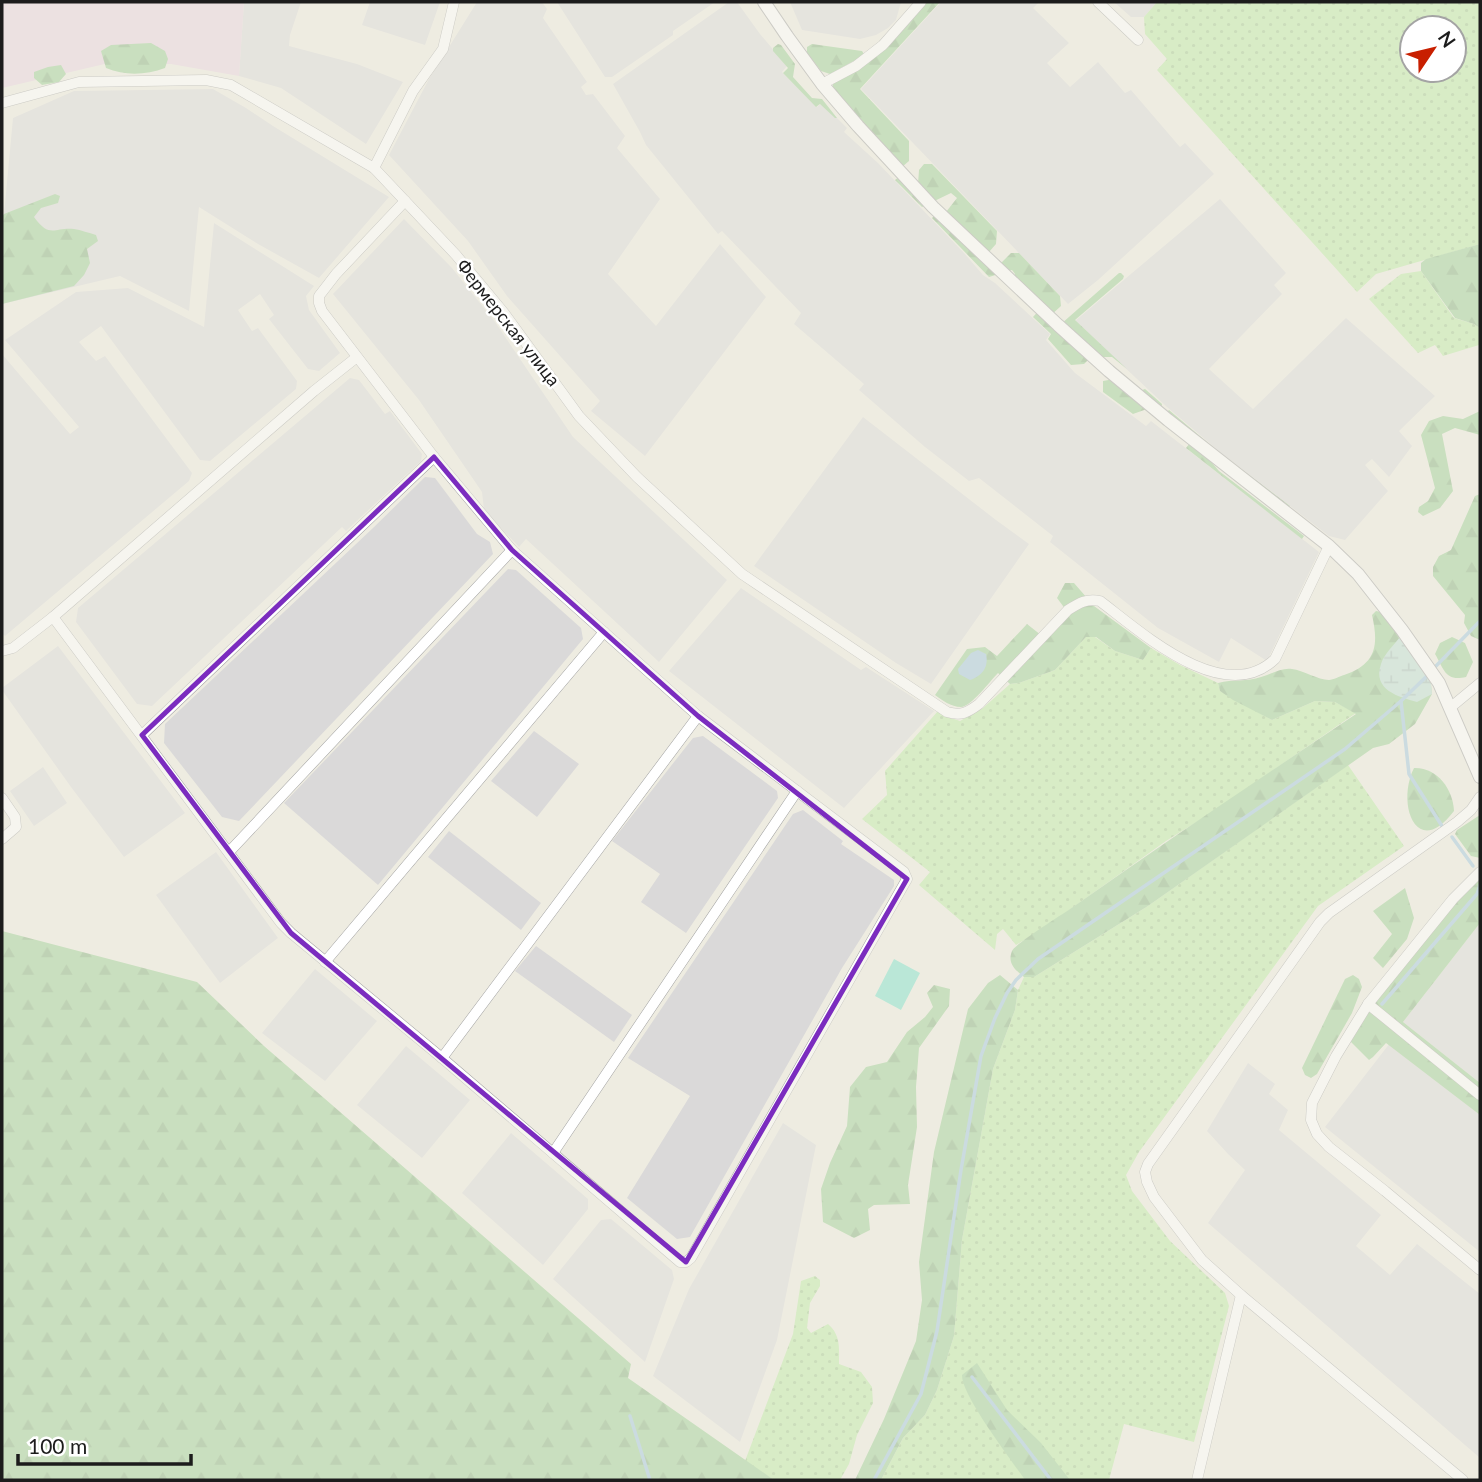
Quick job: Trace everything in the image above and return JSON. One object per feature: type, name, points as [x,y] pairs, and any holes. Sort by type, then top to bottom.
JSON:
[{"type":"street","points":[[374,168],[413,91],[443,49],[453,2]]},
{"type":"street","points":[[764,2],[822,84],[933,207],[1058,325],[1168,420],[1329,546],[1358,574],[1439,683],[1480,777]]},
{"type":"street","points":[[822,84],[856,66],[884,45],[921,2]]},
{"type":"street","points":[[1098,2],[1138,40]]},
{"type":"street","name":"Фермерская улица","points":[[2,103],[79,82],[206,80],[231,85],[374,168],[456,255],[504,313],[579,416],[637,477],[742,574],[947,712],[959,715],[979,704],[1068,610],[1092,599],[1100,601],[1161,648],[1195,666],[1216,673],[1232,674],[1245,674],[1267,667],[1276,659],[1329,546]]},
{"type":"street","points":[[53,617],[281,923],[680,1262],[691,1258],[907,879],[904,872],[698,716],[512,550],[434,457],[322,311],[318,303],[319,296],[336,274],[405,201]]},
{"type":"street","points":[[2,651],[13,648],[53,617],[314,391],[357,357]]},
{"type":"street","points":[[142,735],[434,457]]},
{"type":"street","points":[[229,852],[512,550]]},
{"type":"street","points":[[325,962],[604,632]]},
{"type":"street","points":[[1451,708],[1480,683]]},
{"type":"street","points":[[442,1058],[698,716]]},
{"type":"street","points":[[553,1153],[797,791]]},
{"type":"street","points":[[1463,1480],[1241,1295],[1202,1259],[1154,1197],[1145,1172],[1148,1164],[1320,922],[1457,822],[1471,810],[1480,797]]},
{"type":"street","points":[[2,798],[15,817],[16,827],[2,839]]},
{"type":"street","points":[[1480,872],[1452,900],[1368,1004],[1336,1056],[1312,1103],[1311,1119],[1317,1134],[1329,1147],[1480,1270]]},
{"type":"street","points":[[1368,1004],[1480,1095]]},
{"type":"street","points":[[1197,1480],[1241,1295]]},
{"type":"highlighted area","points":[[434,457],[512,550],[698,716],[907,879],[686,1262],[291,933],[142,735]]},
{"type":"shaded area","points":[[2,2],[244,2],[239,76],[171,64],[109,63],[2,88]]},
{"type":"shaded area","points":[[244,2],[301,2],[289,46],[357,64],[403,82],[366,144],[281,88],[239,76]]},
{"type":"shaded area","points":[[370,2],[440,2],[425,45],[362,25]]},
{"type":"shaded area","points":[[477,2],[542,2],[547,9],[543,18],[587,82],[581,87],[586,95],[593,94],[625,136],[617,148],[660,199],[608,274],[656,326],[720,244],[766,297],[645,456],[591,411],[600,401],[507,296],[468,241],[389,155],[429,79]]},
{"type":"shaded area","points":[[557,2],[715,2],[612,77],[605,77]]},
{"type":"shaded area","points":[[729,2],[737,2],[787,66],[782,72],[817,107],[822,103],[847,128],[844,132],[878,163],[983,275],[1050,334],[1046,340],[1075,373],[1146,426],[1151,421],[1319,552],[1267,661],[1231,638],[1219,662],[1158,628],[1050,542],[1053,536],[979,478],[969,481],[925,447],[859,390],[864,384],[794,324],[801,313],[722,231],[718,234],[646,145],[613,84]]},
{"type":"shaded area","points":[[790,2],[901,2],[896,20],[888,28],[876,35],[860,39],[802,30]]},
{"type":"shaded area","points":[[941,2],[1039,2],[1033,8],[1069,43],[1047,63],[1070,87],[1098,62],[1125,93],[1131,90],[1180,147],[1185,143],[1214,174],[1068,304],[861,89]]},
{"type":"shaded area","points":[[1114,2],[1157,2],[1144,17],[1131,17]]},
{"type":"shaded area","points":[[213,89],[389,197],[319,278],[199,207],[189,311],[120,276],[2,304],[2,217],[13,118],[74,91]]},
{"type":"shaded area","points":[[1220,199],[1286,273],[1274,285],[1282,294],[1209,369],[1253,409],[1346,318],[1435,396],[1399,431],[1412,446],[1389,477],[1372,459],[1365,465],[1388,491],[1345,540],[1329,536],[1220,452],[1167,407],[1075,321]]},
{"type":"shaded area","points":[[404,219],[452,268],[495,322],[573,437],[727,580],[659,662],[526,539],[519,547],[484,510],[482,492],[419,400],[333,294]]},
{"type":"shaded area","points":[[214,223],[314,286],[306,296],[309,310],[340,353],[319,371],[308,369],[269,319],[274,315],[260,294],[238,310],[252,331],[258,328],[297,381],[296,389],[210,461],[200,460],[101,326],[79,342],[96,361],[105,356],[192,473],[189,481],[5,636],[2,633],[2,354],[70,434],[79,427],[5,340],[76,292],[128,288],[204,327]]},
{"type":"shaded area","points":[[350,378],[359,380],[385,414],[390,411],[422,454],[421,461],[346,531],[342,527],[152,706],[137,704],[76,622],[78,608]]},
{"type":"shaded area","points":[[863,417],[1029,544],[931,684],[754,566]]},
{"type":"shaded area","points":[[425,477],[435,478],[477,534],[490,542],[493,554],[239,821],[222,817],[164,743],[165,724]]},
{"type":"shaded area","points":[[508,569],[516,570],[581,628],[583,639],[378,885],[284,803]]},
{"type":"shaded area","points":[[741,588],[861,670],[866,667],[934,711],[844,808],[669,671]]},
{"type":"shaded area","points":[[58,646],[185,813],[124,857],[2,690]]},
{"type":"shaded area","points":[[978,650],[986,654],[985,667],[978,676],[970,680],[959,674],[958,669],[971,653]]},
{"type":"shaded area","points":[[534,731],[579,764],[537,817],[491,781]]},
{"type":"shaded area","points":[[703,736],[777,791],[778,798],[686,933],[641,902],[660,874],[612,841],[693,738]]},
{"type":"shaded area","points":[[43,767],[67,803],[34,826],[10,791]]},
{"type":"shaded area","points":[[803,810],[843,841],[841,844],[894,880],[894,886],[842,968],[690,1237],[677,1239],[627,1198],[690,1096],[628,1058],[793,814]]},
{"type":"shaded area","points":[[449,831],[541,903],[521,930],[428,857]]},
{"type":"shaded area","points":[[216,852],[278,938],[220,983],[156,895]]},
{"type":"shaded area","points":[[1480,923],[1480,1083],[1403,1022]]},
{"type":"shaded area","points":[[536,946],[632,1015],[614,1042],[515,971]]},
{"type":"shaded area","points":[[894,959],[920,973],[901,1010],[875,996]]},
{"type":"shaded area","points":[[315,969],[377,1021],[325,1081],[262,1033]]},
{"type":"shaded area","points":[[1390,1043],[1480,1115],[1480,1252],[1325,1127]]},
{"type":"shaded area","points":[[406,1046],[470,1100],[422,1158],[357,1105]]},
{"type":"shaded area","points":[[1248,1063],[1275,1084],[1269,1094],[1288,1110],[1279,1130],[1381,1215],[1356,1246],[1390,1275],[1417,1244],[1480,1294],[1480,1458],[1208,1223],[1245,1170],[1207,1131]]},
{"type":"shaded area","points":[[783,1123],[816,1145],[777,1340],[740,1442],[653,1376],[689,1289]]},
{"type":"shaded area","points":[[511,1133],[588,1199],[588,1209],[543,1265],[462,1193]]},
{"type":"shaded area","points":[[611,1219],[672,1270],[674,1279],[645,1362],[553,1279],[601,1220]]},
{"type":"green space","points":[[927,2],[940,2],[860,89],[909,141],[909,161],[902,167],[833,89],[833,82],[886,47]]},
{"type":"green space","points":[[1157,2],[1480,2],[1480,244],[1376,274],[1357,292],[1157,70],[1167,59],[1145,34],[1144,17]]},
{"type":"green space","points":[[151,43],[165,51],[168,59],[165,68],[136,74],[106,68],[101,51],[111,45]]},
{"type":"green space","points":[[778,44],[795,64],[793,77],[812,98],[822,99],[837,118],[820,104],[816,107],[783,73],[788,68],[773,51]]},
{"type":"green space","points":[[812,44],[862,51],[864,54],[830,74],[821,71],[807,53],[807,47]]},
{"type":"green space","points":[[61,65],[66,74],[59,82],[42,85],[34,78],[34,72]]},
{"type":"green space","points":[[924,164],[932,164],[997,231],[996,244],[989,252],[1000,264],[1011,253],[1019,253],[1060,296],[1061,306],[1049,317],[1061,324],[1119,273],[1124,276],[1075,320],[1127,369],[1112,357],[1091,357],[1084,364],[1071,365],[1048,339],[1051,334],[1033,317],[1043,306],[1015,279],[1012,270],[989,277],[932,218],[937,213],[946,212],[957,198],[951,193],[922,207],[895,180],[899,177],[918,184],[919,170]]},
{"type":"green space","points":[[55,194],[60,196],[58,203],[41,208],[34,217],[48,230],[74,229],[96,235],[98,241],[87,249],[90,263],[74,286],[2,304],[2,217]]},
{"type":"green space","points":[[1480,244],[1480,328],[1455,318],[1421,271],[1421,263],[1426,259]]},
{"type":"green space","points":[[1421,271],[1454,318],[1480,328],[1479,345],[1443,356],[1435,345],[1418,353],[1369,299],[1401,274]]},
{"type":"green space","points":[[1114,379],[1131,394],[1145,389],[1162,404],[1161,411],[1147,409],[1133,414],[1103,392],[1103,381]]},
{"type":"green space","points":[[1169,410],[1290,506],[1288,508],[1208,458],[1219,471],[1304,536],[1302,539],[1186,448],[1190,443],[1167,412]]},
{"type":"green space","points":[[1480,411],[1480,435],[1455,428],[1442,434],[1453,491],[1440,508],[1423,516],[1418,512],[1419,507],[1428,501],[1435,488],[1421,435],[1429,421],[1443,416],[1463,419]]},
{"type":"green space","points":[[1480,494],[1480,640],[1471,636],[1464,623],[1465,615],[1433,576],[1433,567],[1439,556],[1451,550],[1475,496]]},
{"type":"green space","points":[[1065,583],[1074,583],[1094,606],[1151,648],[1143,660],[1115,651],[1096,637],[1086,637],[1055,670],[1010,684],[998,673],[965,706],[954,706],[935,695],[967,649],[985,647],[997,656],[1027,624],[1046,639],[1069,614],[1057,598]]},
{"type":"green space","points":[[1376,611],[1381,612],[1400,637],[1431,684],[1432,694],[1415,724],[1389,744],[1373,748],[1148,906],[1034,977],[1024,977],[1018,972],[1011,963],[1011,955],[1021,942],[1356,714],[1335,702],[1315,701],[1272,720],[1233,700],[1220,691],[1218,683],[1256,679],[1285,669],[1329,680],[1355,671],[1373,652],[1375,636],[1372,615]]},
{"type":"green space","points":[[1086,637],[1095,637],[1115,651],[1143,660],[1151,648],[1218,683],[1220,691],[1272,720],[1315,701],[1335,702],[1356,713],[1166,841],[1044,928],[1016,945],[1003,929],[997,934],[995,950],[919,885],[930,872],[862,819],[887,795],[885,771],[938,711],[960,721],[983,708],[1010,684],[1055,670]]},
{"type":"green space","points":[[1400,637],[1431,684],[1432,694],[1417,702],[1389,691],[1380,680],[1382,660]]},
{"type":"green space","points":[[1452,637],[1465,643],[1473,662],[1466,677],[1449,676],[1435,654],[1440,643]]},
{"type":"green space","points":[[1348,765],[1404,846],[1318,906],[1139,1152],[1126,1175],[1132,1191],[1170,1241],[1225,1293],[1229,1306],[1194,1442],[1124,1424],[1109,1480],[881,1480],[903,1438],[925,1415],[937,1390],[954,1336],[962,1240],[993,1069],[1024,977],[1034,977],[1148,906]]},
{"type":"green space","points":[[1414,768],[1436,775],[1447,787],[1453,803],[1454,811],[1441,825],[1429,830],[1420,829],[1409,810],[1407,797]]},
{"type":"green space","points":[[1480,815],[1480,858],[1471,856],[1455,834]]},
{"type":"green space","points":[[1480,876],[1480,923],[1403,1022],[1480,1083],[1480,1115],[1386,1043],[1369,1060],[1349,1040],[1366,1013],[1454,901]]},
{"type":"green space","points":[[1405,888],[1414,918],[1407,939],[1383,968],[1373,958],[1392,934],[1373,911]]},
{"type":"green space","points":[[2,931],[197,982],[264,1046],[631,1364],[628,1378],[774,1480],[2,1480]]},
{"type":"green space","points":[[1000,975],[1018,990],[1015,1010],[993,1069],[962,1240],[954,1336],[937,1390],[925,1415],[903,1438],[881,1480],[855,1480],[916,1341],[922,1300],[919,1262],[934,1152],[968,1009],[988,983]]},
{"type":"green space","points":[[1353,975],[1359,979],[1362,987],[1352,1013],[1317,1074],[1311,1078],[1305,1075],[1302,1068],[1345,979]]},
{"type":"green space","points":[[934,985],[950,989],[949,1006],[919,1048],[917,1127],[908,1185],[910,1204],[874,1205],[868,1209],[870,1230],[854,1238],[823,1222],[821,1189],[847,1126],[850,1087],[866,1067],[887,1062],[907,1032],[925,1017],[933,1007],[927,993]]},
{"type":"green space","points":[[815,1276],[820,1280],[820,1286],[810,1303],[807,1328],[811,1333],[828,1324],[832,1328],[838,1342],[839,1364],[861,1372],[872,1387],[873,1403],[857,1435],[849,1464],[840,1480],[774,1480],[745,1461],[793,1334],[801,1281]]},
{"type":"green space","points":[[977,1363],[1007,1410],[1041,1443],[1070,1480],[1025,1480],[978,1412],[964,1384],[962,1375]]},
{"type":"waterway","points":[[1435,667],[1480,621]]},
{"type":"waterway","points":[[1427,676],[1401,701],[1409,774],[1442,826]]},
{"type":"waterway","points":[[874,1480],[921,1394],[937,1331],[981,1056],[1007,993],[1016,980],[1038,959],[1345,749],[1401,701]]},
{"type":"waterway","points":[[1452,837],[1473,866]]},
{"type":"waterway","points":[[1382,1004],[1477,894],[1480,885]]},
{"type":"waterway","points":[[972,1377],[1051,1480]]},
{"type":"waterway","points":[[630,1416],[650,1480]]}]
